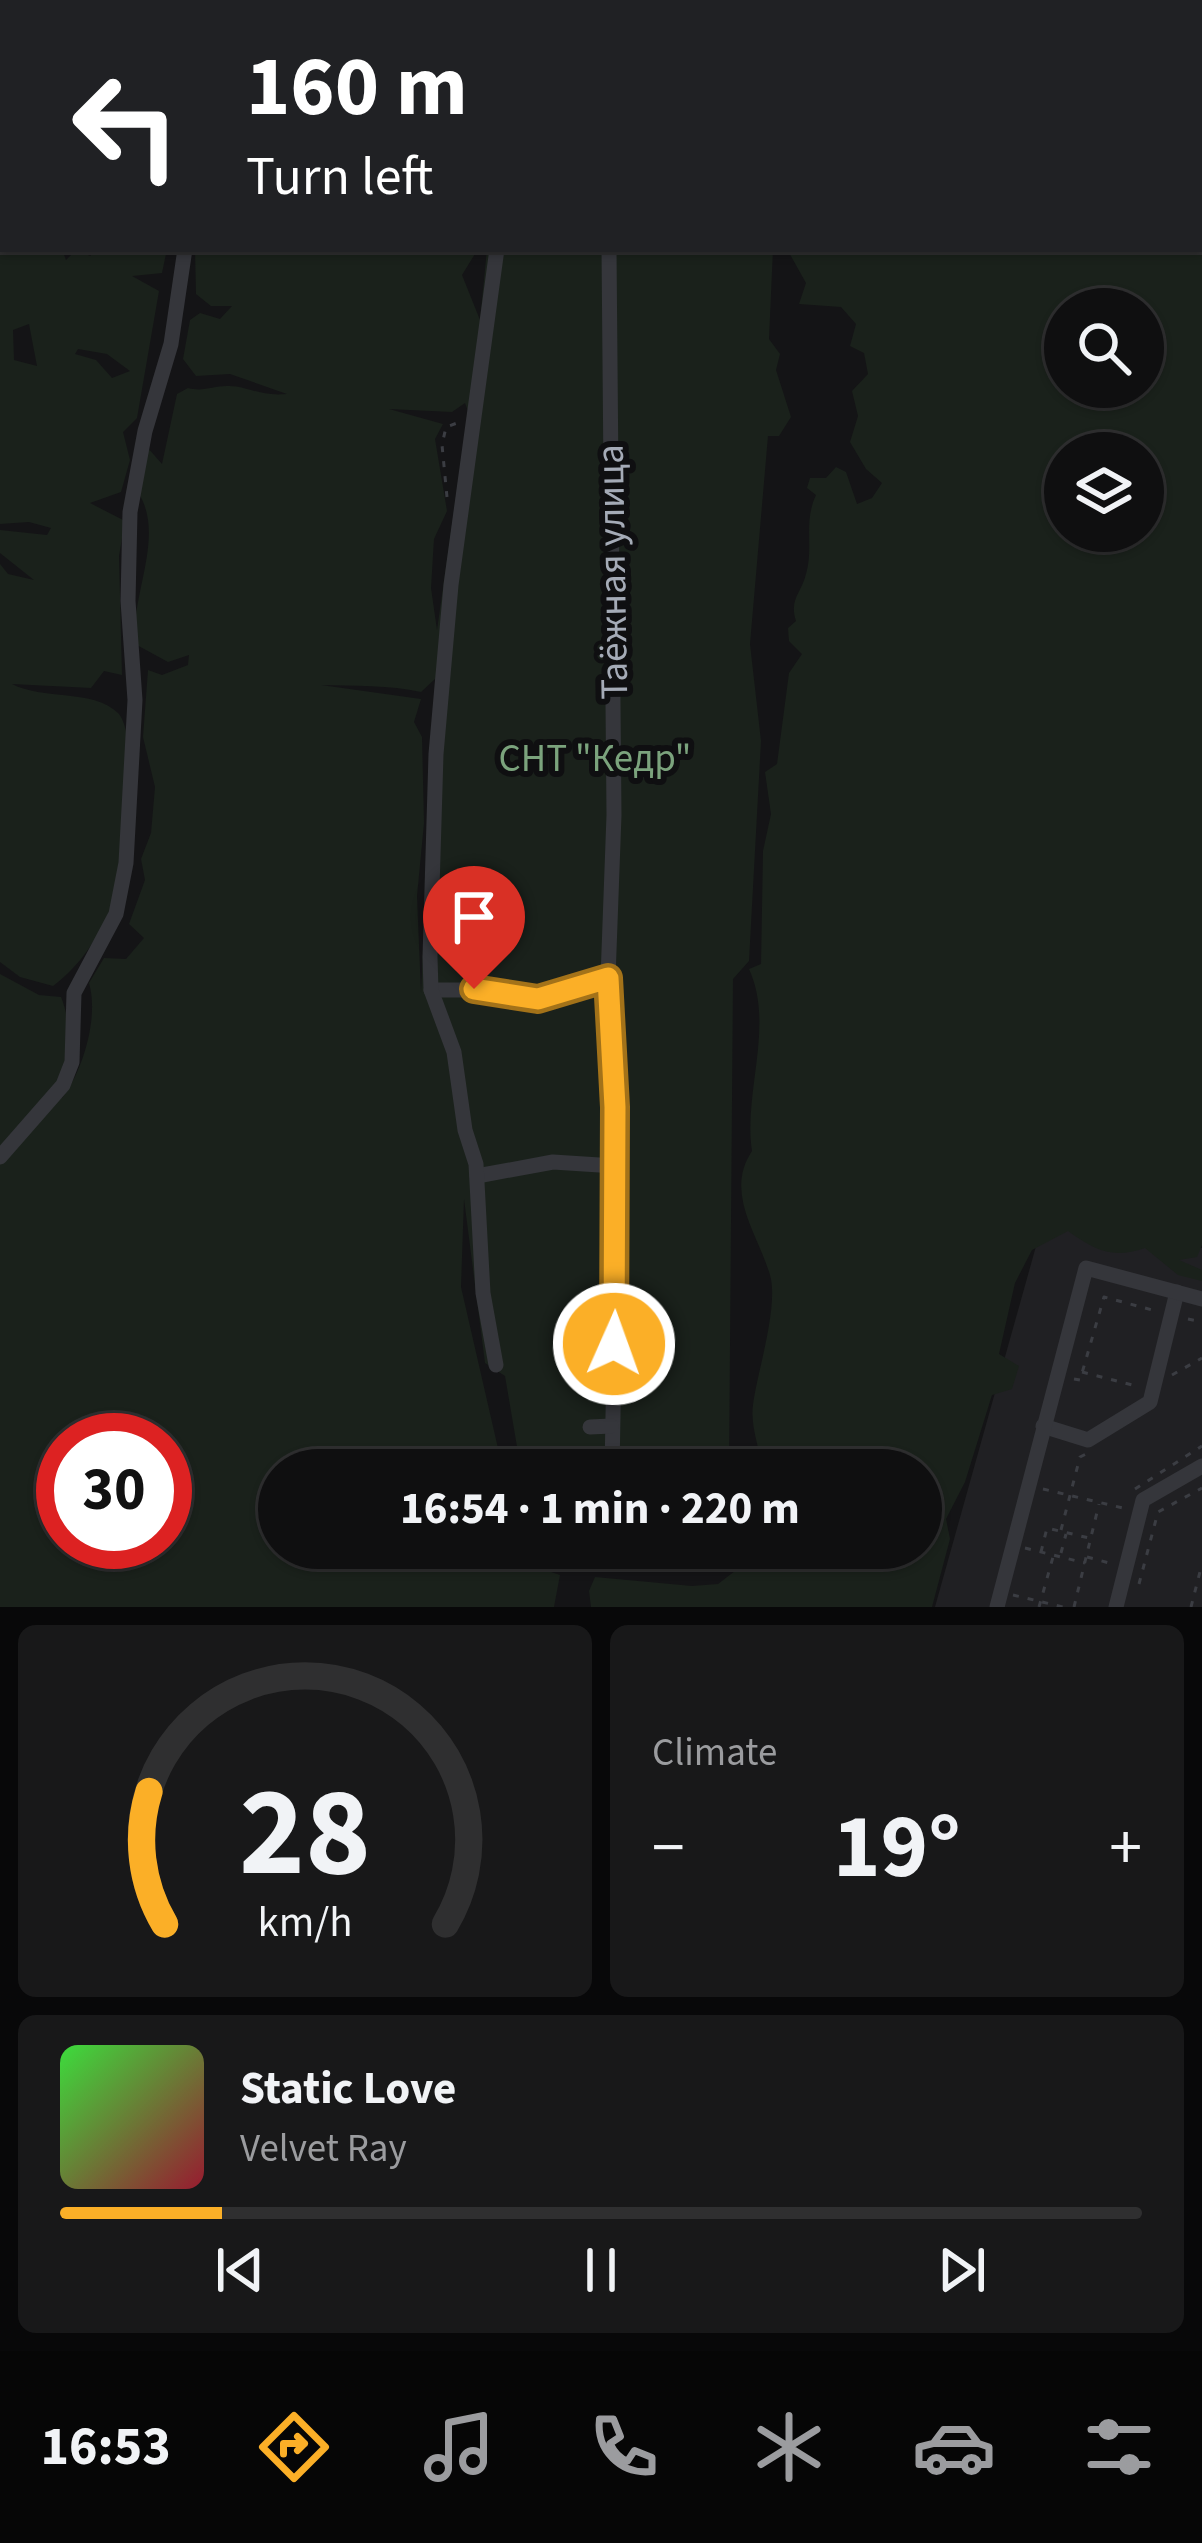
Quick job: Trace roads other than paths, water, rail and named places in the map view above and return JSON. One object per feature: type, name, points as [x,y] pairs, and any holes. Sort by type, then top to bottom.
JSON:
[{"type":"street","points":[[0,1157],[63,1085],[72,1062],[74,993],[119,897],[135,700],[128,602],[130,512],[146,431],[171,344],[185,252]]},
{"type":"street","points":[[496,1365],[483,1293],[477,1176],[454,1052],[431,990],[440,708],[462,487],[476,428],[497,252]]},
{"type":"street","name":"Таёжная улица","points":[[609,252],[614,814],[608,978],[615,1166],[612,1449]]},
{"type":"street","points":[[431,990],[500,990],[538,999],[608,978]]},
{"type":"street","points":[[477,1176],[553,1162],[615,1166]]},
{"type":"street","points":[[1001,1600],[1086,1268],[1202,1299]]},
{"type":"street","points":[[1043,1426],[1088,1440],[1150,1402],[1166,1317],[1177,1292]]},
{"type":"street","points":[[590,1427],[611,1426]]},
{"type":"street","points":[[1116,1607],[1143,1501],[1202,1466]]},
{"type":"park label","name":"СНТ \"Кедр\"","points":[[595,757]]}]
